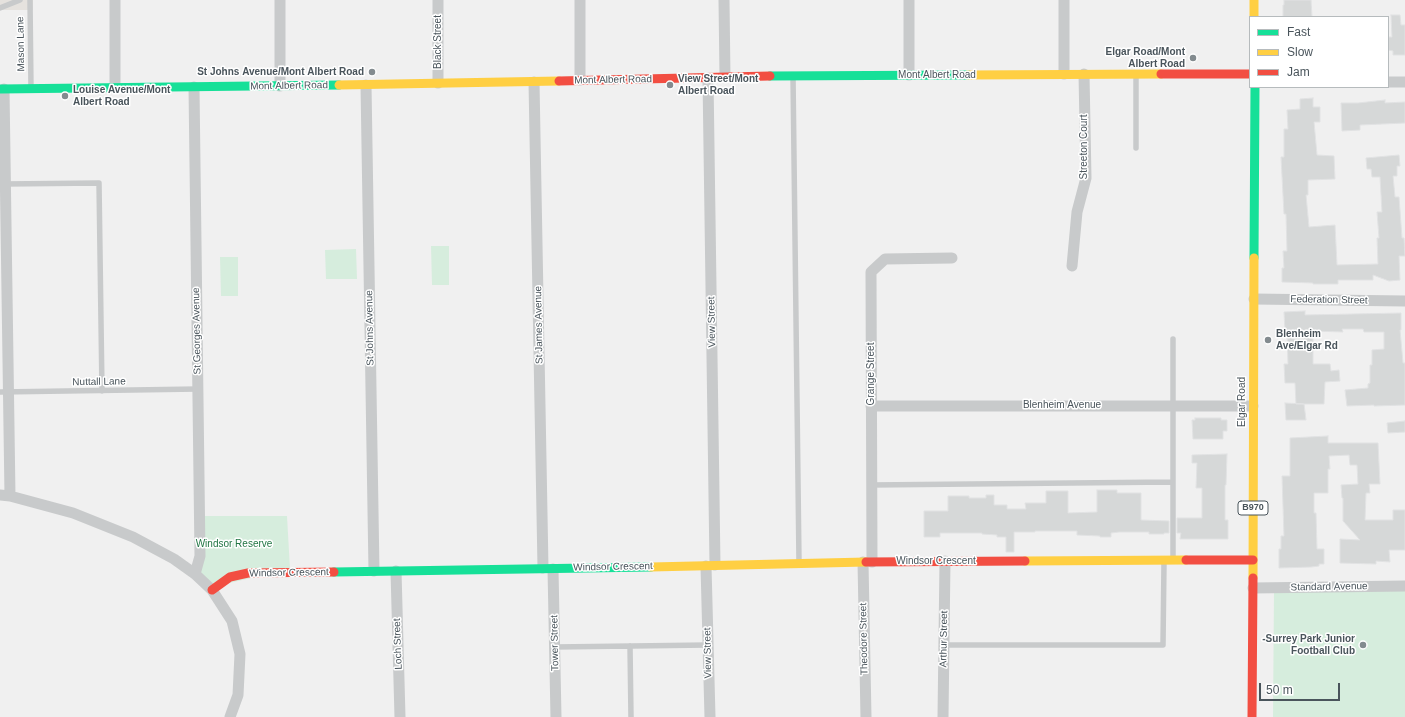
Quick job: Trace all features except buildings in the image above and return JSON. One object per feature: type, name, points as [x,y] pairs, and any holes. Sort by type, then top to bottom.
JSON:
[{"type":"main road","points":[[1254,0],[1254,16]]},
{"type":"main road","name":"Mont Albert Road","points":[[2,89],[438,84],[794,76],[1249,74]]},
{"type":"main road","name":"Elgar Road","points":[[1252,717],[1255,88]]},
{"type":"main road","name":"Windsor Crescent","points":[[212,590],[230,577],[248,573],[711,566],[867,562],[1253,560]]},
{"type":"street","points":[[115,0],[115,88]]},
{"type":"street","points":[[280,0],[280,86]]},
{"type":"street","name":"Black Street","points":[[438,0],[438,84]]},
{"type":"street","points":[[580,0],[580,80]]},
{"type":"street","points":[[724,0],[725,77]]},
{"type":"street","points":[[908,0],[909,75]]},
{"type":"street","points":[[1064,0],[1064,74]]},
{"type":"street","name":"Streeton Court","points":[[1072,266],[1077,212],[1086,178],[1084,74]]},
{"type":"street","name":"View Street","points":[[708,78],[711,566],[708,645],[710,717]]},
{"type":"street","name":"St James Avenue","points":[[534,82],[548,568]]},
{"type":"street","points":[[1389,82],[1405,82]]},
{"type":"street","name":"St Johns Avenue","points":[[366,85],[374,571]]},
{"type":"street","name":"St Georges Avenue","points":[[194,87],[200,556],[195,574]]},
{"type":"street","points":[[2,89],[5,496],[73,513],[133,537],[174,559],[195,574],[212,590],[232,621],[240,654],[238,695],[230,717]]},
{"type":"street","name":"Grange Street","points":[[867,562],[871,484],[871,272],[885,259],[952,258]]},
{"type":"street","name":"Federation Street","points":[[1254,298],[1405,301]]},
{"type":"street","name":"Blenheim Avenue","points":[[871,406],[1253,406]]},
{"type":"street","name":"Arthur Street","points":[[943,717],[945,561]]},
{"type":"street","name":"Theodore Street","points":[[866,717],[867,562]]},
{"type":"street","name":"Tower Street","points":[[548,568],[555,647],[556,717]]},
{"type":"street","name":"Loch Street","points":[[396,571],[400,717]]},
{"type":"street","name":"Standard Avenue","points":[[1253,588],[1405,586]]},
{"type":"lane","points":[[0,8],[20,0]]},
{"type":"lane","name":"Mason Lane","points":[[30,0],[31,88]]},
{"type":"lane","points":[[1136,74],[1136,148]]},
{"type":"lane","points":[[794,76],[799,564]]},
{"type":"lane","points":[[3,184],[99,183],[102,391]]},
{"type":"lane","points":[[943,645],[1163,645],[1172,482],[1173,339]]},
{"type":"lane","name":"Nuttall Lane","points":[[4,392],[198,389]]},
{"type":"lane","points":[[871,484],[1172,482]]},
{"type":"lane","points":[[555,647],[708,645]]},
{"type":"lane","points":[[630,646],[631,717]]},
{"type":"shaded area","points":[[0,0],[33,0],[33,10],[0,10]]},
{"type":"green space","points":[[431,246],[449,246],[449,285],[432,285]]},
{"type":"green space","points":[[356,249],[357,279],[326,279],[325,250]]},
{"type":"green space","points":[[220,257],[238,257],[238,296],[221,296]]},
{"type":"green space","name":"Windsor Reserve","points":[[202,516],[287,516],[290,569],[212,587],[198,573]]},
{"type":"green space","points":[[1405,589],[1405,717],[1273,717],[1274,590]]},
{"type":"traffic: fast","points":[[770,76],[968,75]]},
{"type":"traffic: fast","points":[[0,89],[339,85]]},
{"type":"traffic: fast","points":[[1254,258],[1255,88]]},
{"type":"traffic: fast","points":[[334,572],[651,567]]},
{"type":"traffic: slow","points":[[1254,0],[1254,16]]},
{"type":"traffic: slow","points":[[968,75],[1161,74]]},
{"type":"traffic: slow","points":[[339,85],[559,81]]},
{"type":"traffic: slow","points":[[1253,578],[1254,258]]},
{"type":"traffic: slow","points":[[1025,561],[1186,560]]},
{"type":"traffic: slow","points":[[651,567],[866,562]]},
{"type":"traffic: jam","points":[[1161,74],[1249,74]]},
{"type":"traffic: jam","points":[[559,81],[770,76]]},
{"type":"traffic: jam","points":[[1186,560],[1253,560]]},
{"type":"traffic: jam","points":[[866,562],[1025,561]]},
{"type":"traffic: jam","points":[[212,590],[230,577],[248,573],[334,572]]},
{"type":"traffic: jam","points":[[1252,717],[1253,578]]},
{"type":"place","name":"Elgar Road/Mont Albert Road","points":[[1193,58]]},
{"type":"place","name":"St Johns Avenue/Mont Albert Road","points":[[372,72]]},
{"type":"place","name":"View Street/Mont Albert Road","points":[[670,85]]},
{"type":"place","name":"Louise Avenue/Mont Albert Road","points":[[65,96]]},
{"type":"place","name":"Blenheim Ave/Elgar Rd","points":[[1268,340]]},
{"type":"place","name":"-Surrey Park Junior Football Club","points":[[1363,645]]}]
